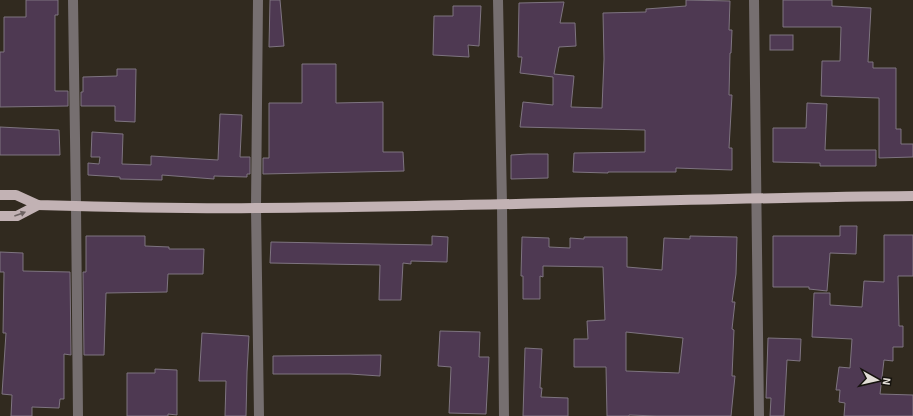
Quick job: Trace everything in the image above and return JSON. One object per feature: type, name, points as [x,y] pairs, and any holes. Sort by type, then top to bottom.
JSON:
[{"type":"main road","points":[[0,195],[16,195],[38,205],[256,208],[913,196]]},
{"type":"main road","points":[[0,216],[17,216],[38,205]]},
{"type":"street","points":[[73,0],[78,416]]},
{"type":"street","points":[[258,0],[256,208],[258,416]]},
{"type":"street","points":[[498,0],[504,416]]},
{"type":"street","points":[[754,0],[759,416]]},
{"type":"building","points":[[26,0],[58,0],[58,15],[55,15],[55,91],[68,91],[68,106],[0,107],[0,52],[4,52],[4,17],[26,17]]},
{"type":"building","points":[[270,0],[280,0],[284,46],[269,47]]},
{"type":"building","points":[[686,0],[730,1],[729,30],[732,30],[729,95],[732,95],[729,148],[732,148],[732,170],[676,168],[676,172],[573,172],[574,153],[645,152],[645,130],[520,127],[523,102],[553,105],[553,77],[520,73],[522,57],[518,57],[519,3],[564,2],[560,23],[575,23],[576,46],[559,47],[554,74],[574,76],[571,107],[602,108],[604,59],[603,13],[646,12],[646,9],[686,6]]},
{"type":"building","points":[[783,0],[832,0],[832,6],[871,8],[868,62],[873,62],[873,68],[896,68],[896,129],[901,129],[901,144],[913,144],[913,157],[879,158],[879,98],[821,96],[822,61],[840,61],[841,27],[783,27]]},
{"type":"building","points":[[453,6],[481,6],[479,46],[468,45],[469,57],[433,55],[434,16],[453,16]]},
{"type":"building","points":[[770,35],[793,35],[793,50],[770,50]]},
{"type":"building","points":[[302,64],[336,64],[336,103],[383,102],[383,152],[403,152],[404,171],[263,174],[263,158],[269,158],[269,103],[302,103]]},
{"type":"building","points":[[117,69],[136,69],[135,122],[115,121],[115,106],[81,106],[83,77],[117,76]]},
{"type":"building","points":[[807,103],[827,104],[825,150],[876,150],[876,166],[820,166],[820,163],[773,162],[773,128],[806,128]]},
{"type":"building","points":[[220,114],[242,115],[240,157],[250,157],[250,174],[247,174],[247,177],[214,176],[214,179],[162,175],[162,180],[120,179],[120,177],[88,175],[88,163],[99,164],[100,157],[91,157],[92,132],[123,134],[122,164],[151,165],[151,156],[218,160]]},
{"type":"building","points":[[0,127],[59,130],[60,155],[0,155]]},
{"type":"building","points":[[548,154],[548,178],[511,179],[511,155]]},
{"type":"building","points":[[840,226],[857,226],[856,254],[830,253],[827,291],[809,289],[809,287],[773,287],[773,236],[840,236]]},
{"type":"building","points":[[884,235],[913,235],[913,276],[898,276],[899,326],[903,326],[903,347],[893,347],[893,361],[884,360],[880,394],[913,395],[913,416],[844,416],[845,403],[839,402],[840,390],[836,390],[839,367],[850,368],[852,339],[812,337],[814,293],[830,293],[830,305],[862,307],[864,281],[884,282]]},
{"type":"building","points":[[86,236],[145,236],[145,246],[169,247],[169,249],[204,249],[203,274],[168,274],[167,292],[106,293],[104,355],[84,355],[83,272],[86,272]]},
{"type":"building","points":[[432,236],[448,237],[447,262],[411,261],[411,264],[403,263],[401,300],[379,300],[380,265],[270,263],[271,242],[432,245]]},
{"type":"building","points":[[690,236],[737,237],[736,274],[732,302],[735,302],[732,329],[734,330],[732,376],[735,376],[731,416],[607,416],[606,367],[574,367],[574,339],[588,339],[587,321],[605,320],[603,267],[543,266],[543,277],[540,276],[540,299],[523,299],[523,276],[521,276],[522,237],[549,238],[549,247],[570,248],[570,238],[584,239],[584,237],[627,237],[627,267],[662,270],[664,238],[690,239]],"holes":[[[626,332],[683,338],[679,373],[626,371]]]},
{"type":"building","points":[[0,252],[23,253],[23,271],[70,272],[71,355],[64,354],[64,399],[60,399],[59,408],[32,407],[32,416],[11,416],[12,395],[2,394],[6,333],[3,333],[4,272],[0,272]]},
{"type":"building","points":[[440,331],[480,332],[479,357],[489,357],[486,414],[449,413],[451,367],[438,366]]},
{"type":"building","points":[[202,333],[249,336],[246,416],[225,416],[226,381],[199,381]]},
{"type":"building","points":[[768,338],[801,339],[800,361],[787,360],[784,416],[770,416],[771,398],[766,398]]},
{"type":"building","points":[[525,348],[542,349],[541,397],[568,398],[568,416],[523,416]]},
{"type":"building","points":[[381,355],[380,376],[350,374],[273,374],[273,356]]},
{"type":"building","points":[[155,369],[177,370],[177,415],[127,416],[127,373],[155,373]]}]
